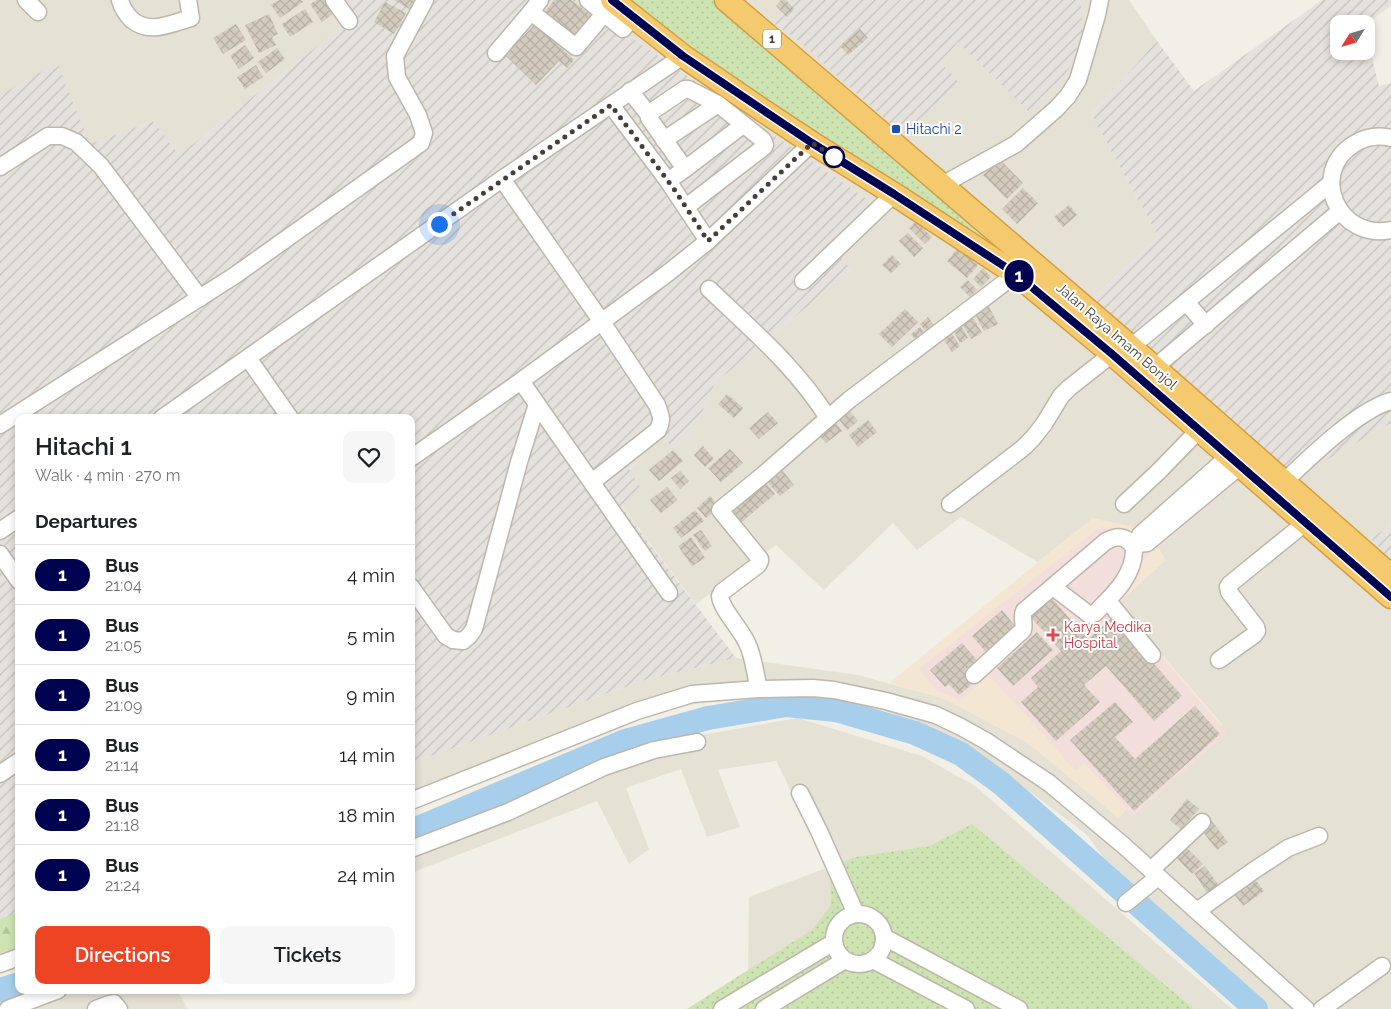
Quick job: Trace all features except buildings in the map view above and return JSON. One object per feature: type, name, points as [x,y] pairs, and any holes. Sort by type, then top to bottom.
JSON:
[{"type":"highway","name":"Jalan Raya Imam Bonjol","points":[[735,3],[942,185],[1122,351],[1199,430],[1234,461],[1305,522],[1386,576]]},
{"type":"highway","name":"Jalan Raya Imam Bonjol","points":[[610,5],[633,17],[683,56],[812,143],[1016,274],[1122,351],[1154,368],[1284,482],[1386,576]]},
{"type":"street","points":[[26,0],[38,12]]},
{"type":"street","points":[[120,0],[122,8],[137,24],[155,28],[191,18],[188,0]]},
{"type":"street","points":[[334,0],[349,21]]},
{"type":"street","points":[[17,414],[200,298],[422,143],[424,133],[418,115],[396,77],[395,56],[425,0]]},
{"type":"street","points":[[496,53],[535,6],[576,47],[610,5],[588,0]]},
{"type":"street","points":[[942,185],[1016,144],[1068,96],[1078,80],[1100,0]]},
{"type":"street","points":[[168,414],[502,179],[683,56]]},
{"type":"street","points":[[649,115],[685,89],[718,104],[763,140],[765,144],[764,147],[686,207]]},
{"type":"street","points":[[630,91],[649,115],[649,118],[684,169]]},
{"type":"street","points":[[664,140],[718,104]]},
{"type":"street","points":[[611,105],[668,180],[708,241]]},
{"type":"street","points":[[668,180],[743,125]]},
{"type":"street","points":[[0,167],[48,136],[62,136],[76,142],[101,166],[200,298]]},
{"type":"street","points":[[1391,138],[1365,138],[1348,148],[1336,164],[1331,183],[1335,203],[1346,219],[1364,229],[1378,232],[1391,230]]},
{"type":"street","points":[[415,455],[521,381],[668,273],[708,241],[812,143]]},
{"type":"street","points":[[502,179],[602,322],[657,405],[661,416],[662,422],[658,430],[592,482]]},
{"type":"street","points":[[950,504],[1034,438],[1061,396],[1069,388],[1122,351],[1186,302],[1331,183]]},
{"type":"street","points":[[803,281],[894,194]]},
{"type":"street","points":[[1154,368],[1340,211]]},
{"type":"street","points":[[759,689],[751,652],[721,603],[720,596],[722,592],[758,565],[760,558],[720,510],[878,377],[1016,274]]},
{"type":"street","points":[[709,289],[788,365],[819,403],[828,418]]},
{"type":"street","points":[[1186,302],[1206,324]]},
{"type":"street","points":[[248,358],[287,414]]},
{"type":"street","points":[[521,381],[669,593]]},
{"type":"street","points":[[1284,482],[1346,427],[1368,412],[1391,401]]},
{"type":"street","points":[[415,593],[446,636],[453,640],[463,641],[474,629],[519,462],[537,404]]},
{"type":"street","points":[[0,425],[15,415]]},
{"type":"street","points":[[1124,504],[1199,430]]},
{"type":"street","points":[[974,675],[1024,630],[1022,616],[1024,611],[1105,542],[1114,537],[1122,537],[1136,546],[1148,544],[1234,461]]},
{"type":"street","points":[[0,531],[15,521]]},
{"type":"street","points":[[1219,660],[1257,631],[1256,627],[1229,592],[1228,587],[1305,522]]},
{"type":"street","points":[[1054,586],[1090,615],[1095,613],[1121,585],[1134,558],[1136,546]]},
{"type":"street","points":[[0,554],[15,575]]},
{"type":"street","points":[[1108,601],[1152,655]]},
{"type":"street","points":[[415,799],[637,711],[692,694],[759,689],[813,688],[886,700],[936,716],[961,727],[986,741],[1049,783],[1155,874],[1306,1009]]},
{"type":"street","points":[[415,847],[508,812],[604,767],[654,750],[697,742]]},
{"type":"street","points":[[0,774],[15,764]]},
{"type":"street","points":[[800,793],[856,914]]},
{"type":"street","points":[[1132,899],[1202,822]]},
{"type":"street","points":[[1197,911],[1288,848],[1319,836]]},
{"type":"street","points":[[856,914],[869,916],[880,925],[884,937],[882,950],[873,960],[859,965],[845,960],[838,952],[834,942],[836,930],[844,919],[856,914]]},
{"type":"street","points":[[884,937],[1018,1009]]},
{"type":"street","points":[[722,1009],[834,942]]},
{"type":"street","points":[[0,964],[15,958]]},
{"type":"street","points":[[764,1009],[845,960]]},
{"type":"street","points":[[873,960],[966,1009]]},
{"type":"street","points":[[1322,1009],[1382,966]]},
{"type":"street","points":[[8,1009],[47,994]]},
{"type":"street","points":[[96,1009],[114,1003],[119,1009]]},
{"type":"shaded area","points":[[0,0],[354,0],[339,29],[179,155],[153,121],[90,144],[0,95]]},
{"type":"shaded area","points":[[354,0],[577,0],[883,210],[837,252],[851,270],[715,383],[695,428],[675,449],[662,438],[629,469],[641,488],[621,506],[736,658],[645,680],[415,762],[415,414],[15,414],[15,915],[0,921],[0,95],[57,63],[90,144],[153,121],[179,155],[339,29]]},
{"type":"shaded area","points":[[577,0],[796,0],[773,23],[800,42],[959,85],[941,62],[958,42],[1081,2],[1080,0],[1129,0],[1157,41],[1091,114],[1158,236],[1090,301],[1391,426],[1391,526],[1370,538],[1391,561],[1391,1009],[1268,1009],[1113,870],[1086,834],[973,749],[886,711],[809,695],[716,699],[631,719],[415,803],[415,762],[645,680],[736,658],[858,675],[945,699],[1028,743],[1118,817],[1222,724],[1118,604],[1093,518],[1038,562],[961,517],[917,550],[893,523],[824,590],[776,545],[696,604],[621,505],[629,470],[662,438],[675,449],[695,428],[715,383],[851,270],[836,253],[883,210]]},
{"type":"shaded area","points":[[796,0],[1080,0],[1083,34],[1064,78],[1029,112],[958,42],[941,62],[960,84],[902,134],[800,42],[773,23]]},
{"type":"shaded area","points":[[1322,0],[1391,0],[1391,6],[1375,18],[1375,15],[1330,15],[1330,60],[1372,60],[1379,86],[1391,83],[1391,426],[1389,424],[1295,478],[1090,301],[1158,236],[1091,114],[1157,41],[1194,91]]},
{"type":"shaded area","name":"Karya Medika Hospital","points":[[1218,456],[1239,480],[1145,559],[1114,601],[1226,733],[1134,816],[1084,763],[1075,770],[989,675],[961,700],[937,691],[919,669],[1100,527],[1131,532]]},
{"type":"shaded area","name":"Karya Medika Hospital","points":[[1093,518],[1148,530],[1166,560],[1118,604],[1222,725],[1118,818],[1028,743],[945,699],[889,683]]},
{"type":"shaded area","points":[[1391,526],[1391,561],[1370,538]]},
{"type":"shaded area","points":[[798,718],[922,756],[975,786],[1232,1009],[687,1009],[748,970],[749,897],[829,867],[776,761],[718,770],[740,827],[707,837],[681,769],[626,788],[649,849],[629,864],[597,801],[415,871],[415,839],[679,739]]},
{"type":"shaded area","points":[[15,993],[179,994],[188,1009],[0,1009],[0,998]]},
{"type":"green space","points":[[612,0],[726,0],[817,77],[1112,354]]},
{"type":"green space","points":[[972,824],[1194,1009],[687,1009],[813,929],[831,905],[830,867],[856,857],[930,846]]},
{"type":"green space","points":[[15,913],[15,956],[0,962],[0,919]]},
{"type":"waterway","points":[[415,829],[625,741],[708,718],[786,705],[836,710],[915,733],[961,754],[1002,784],[1256,1009]]},
{"type":"waterway","points":[[0,990],[15,985]]},
{"type":"bus line","name":"1","points":[[612,0],[683,56],[760,108],[1006,266],[1112,354],[1391,597]]},
{"type":"place","name":"Hitachi 2","points":[[896,129]]},
{"type":"place","name":"Karya Medika Hospital","points":[[1053,635]]},
{"type":"route","points":[[439,224],[611,105],[674,189],[708,241],[812,143],[834,157]]}]
